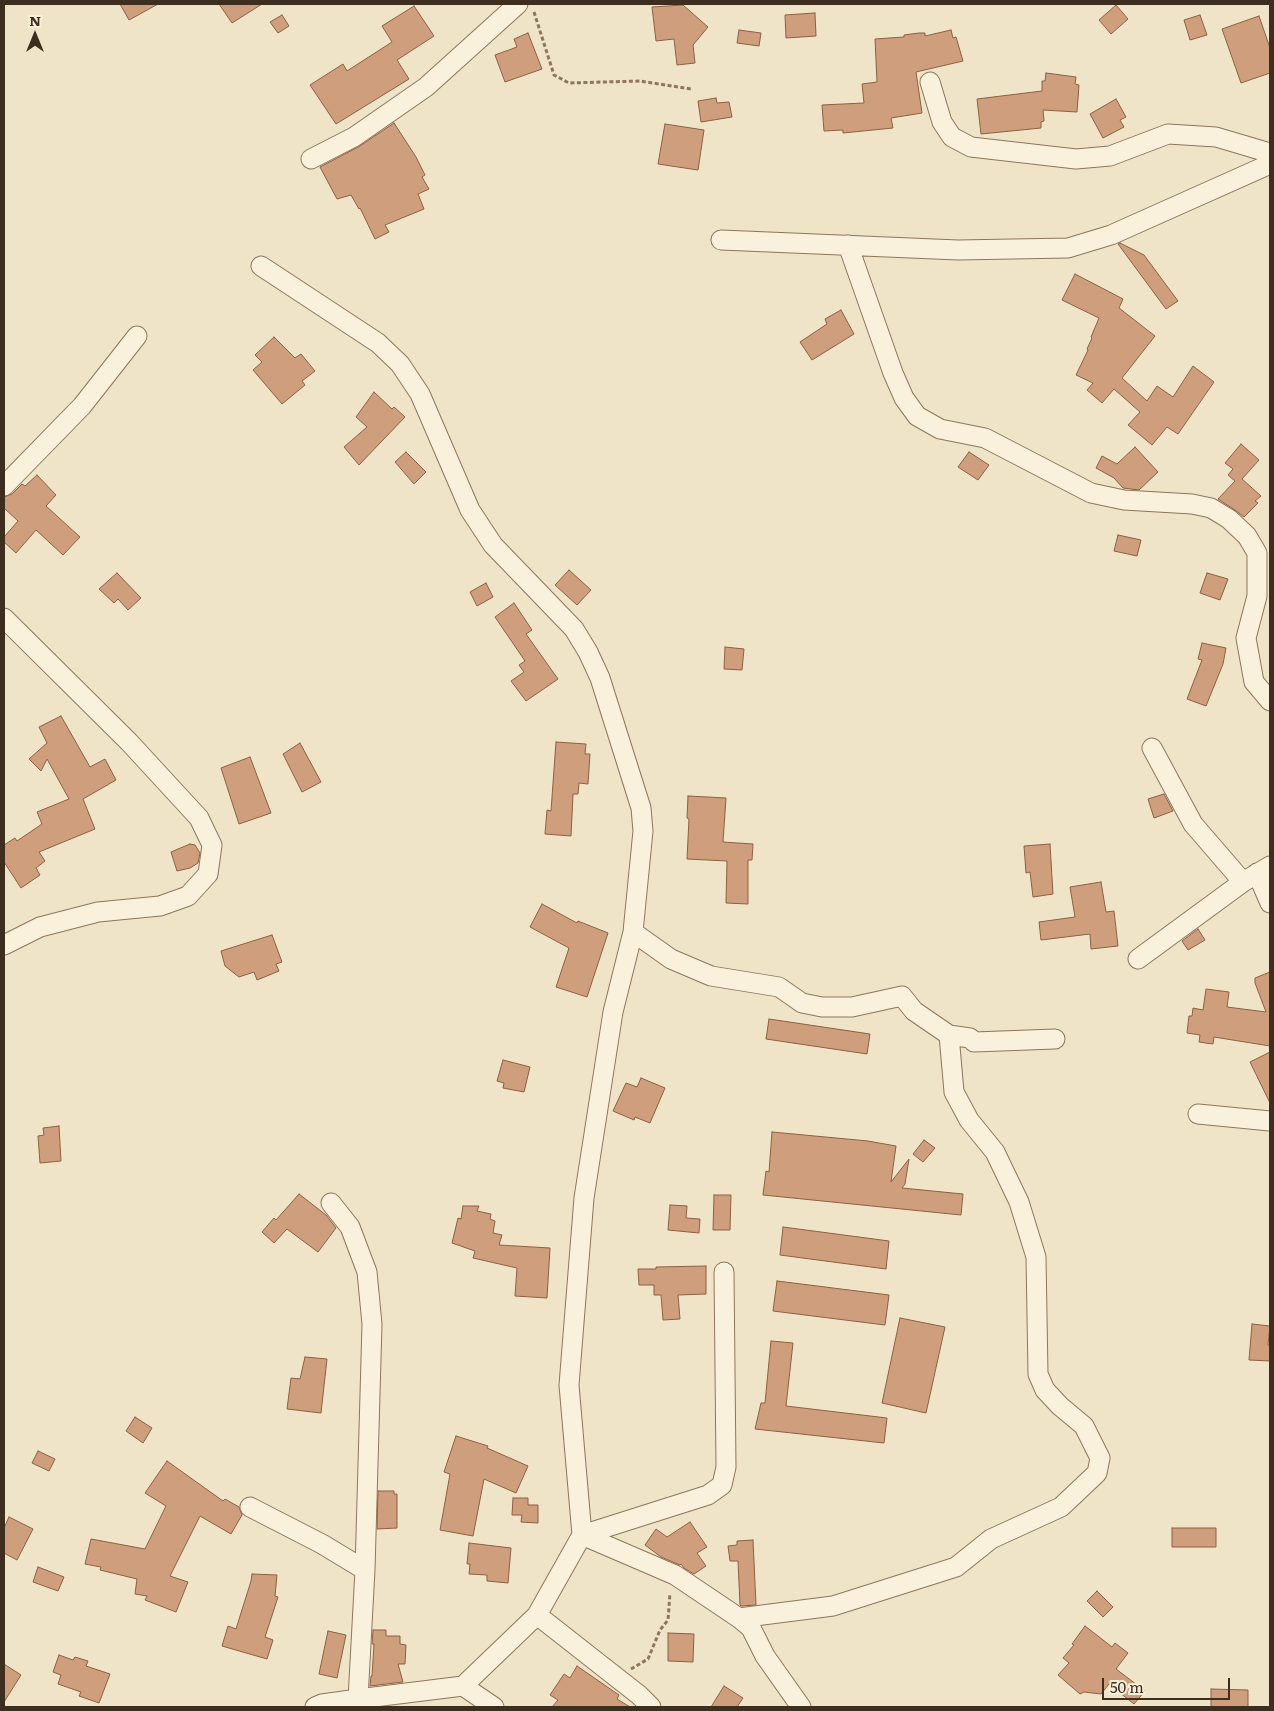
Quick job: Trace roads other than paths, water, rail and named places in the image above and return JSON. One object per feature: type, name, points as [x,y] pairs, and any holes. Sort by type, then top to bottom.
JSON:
[{"type":"street","points":[[311,159],[354,137],[426,87],[518,4]]},
{"type":"street","points":[[930,82],[942,122],[947,130],[952,137],[971,147],[1076,159],[1110,156],[1168,134],[1216,137],[1270,153]]},
{"type":"street","points":[[720,240],[958,250],[1068,248],[1111,235],[1270,164]]},
{"type":"street","points":[[848,245],[892,372],[904,398],[916,416],[940,429],[985,438],[1090,493],[1124,500],[1192,504],[1211,508],[1230,519],[1247,536],[1257,553],[1257,596],[1246,638],[1254,682],[1270,701]]},
{"type":"street","points":[[261,266],[378,343],[400,364],[420,394],[470,510],[493,546],[574,628],[588,652],[600,678],[641,808],[643,831],[633,932],[613,1012],[583,1208],[569,1386],[582,1535],[538,1615],[463,1686],[322,1704],[315,1707]]},
{"type":"street","points":[[4,486],[82,406],[137,336]]},
{"type":"street","points":[[4,618],[129,742],[199,818],[212,845],[208,874],[188,896],[160,906],[98,912],[40,927],[4,945]]},
{"type":"street","points":[[1152,748],[1193,824],[1257,874],[1270,903]]},
{"type":"street","points":[[1138,959],[1257,874]]},
{"type":"street","points":[[633,932],[671,959],[687,966],[712,976],[779,987],[802,1003],[822,1007],[852,1007],[902,996],[914,1011],[949,1035],[970,1038],[974,1042],[1055,1039]]},
{"type":"street","points":[[739,1618],[833,1606],[956,1568],[991,1539],[1061,1507],[1097,1473],[1100,1458],[1084,1426],[1045,1390],[1038,1374],[1036,1257],[1019,1202],[999,1160],[995,1152],[969,1120],[954,1092],[949,1035]]},
{"type":"street","points":[[1198,1114],[1270,1121]]},
{"type":"street","points":[[331,1203],[350,1227],[367,1272],[372,1324],[365,1570],[358,1699]]},
{"type":"street","points":[[582,1535],[708,1495],[722,1485],[726,1467],[724,1272]]},
{"type":"street","points":[[250,1507],[322,1544],[365,1570]]},
{"type":"street","points":[[582,1535],[675,1575],[739,1618],[751,1628],[765,1656],[800,1707]]},
{"type":"street","points":[[538,1615],[640,1696],[651,1707]]},
{"type":"street","points":[[463,1686],[494,1707]]}]
